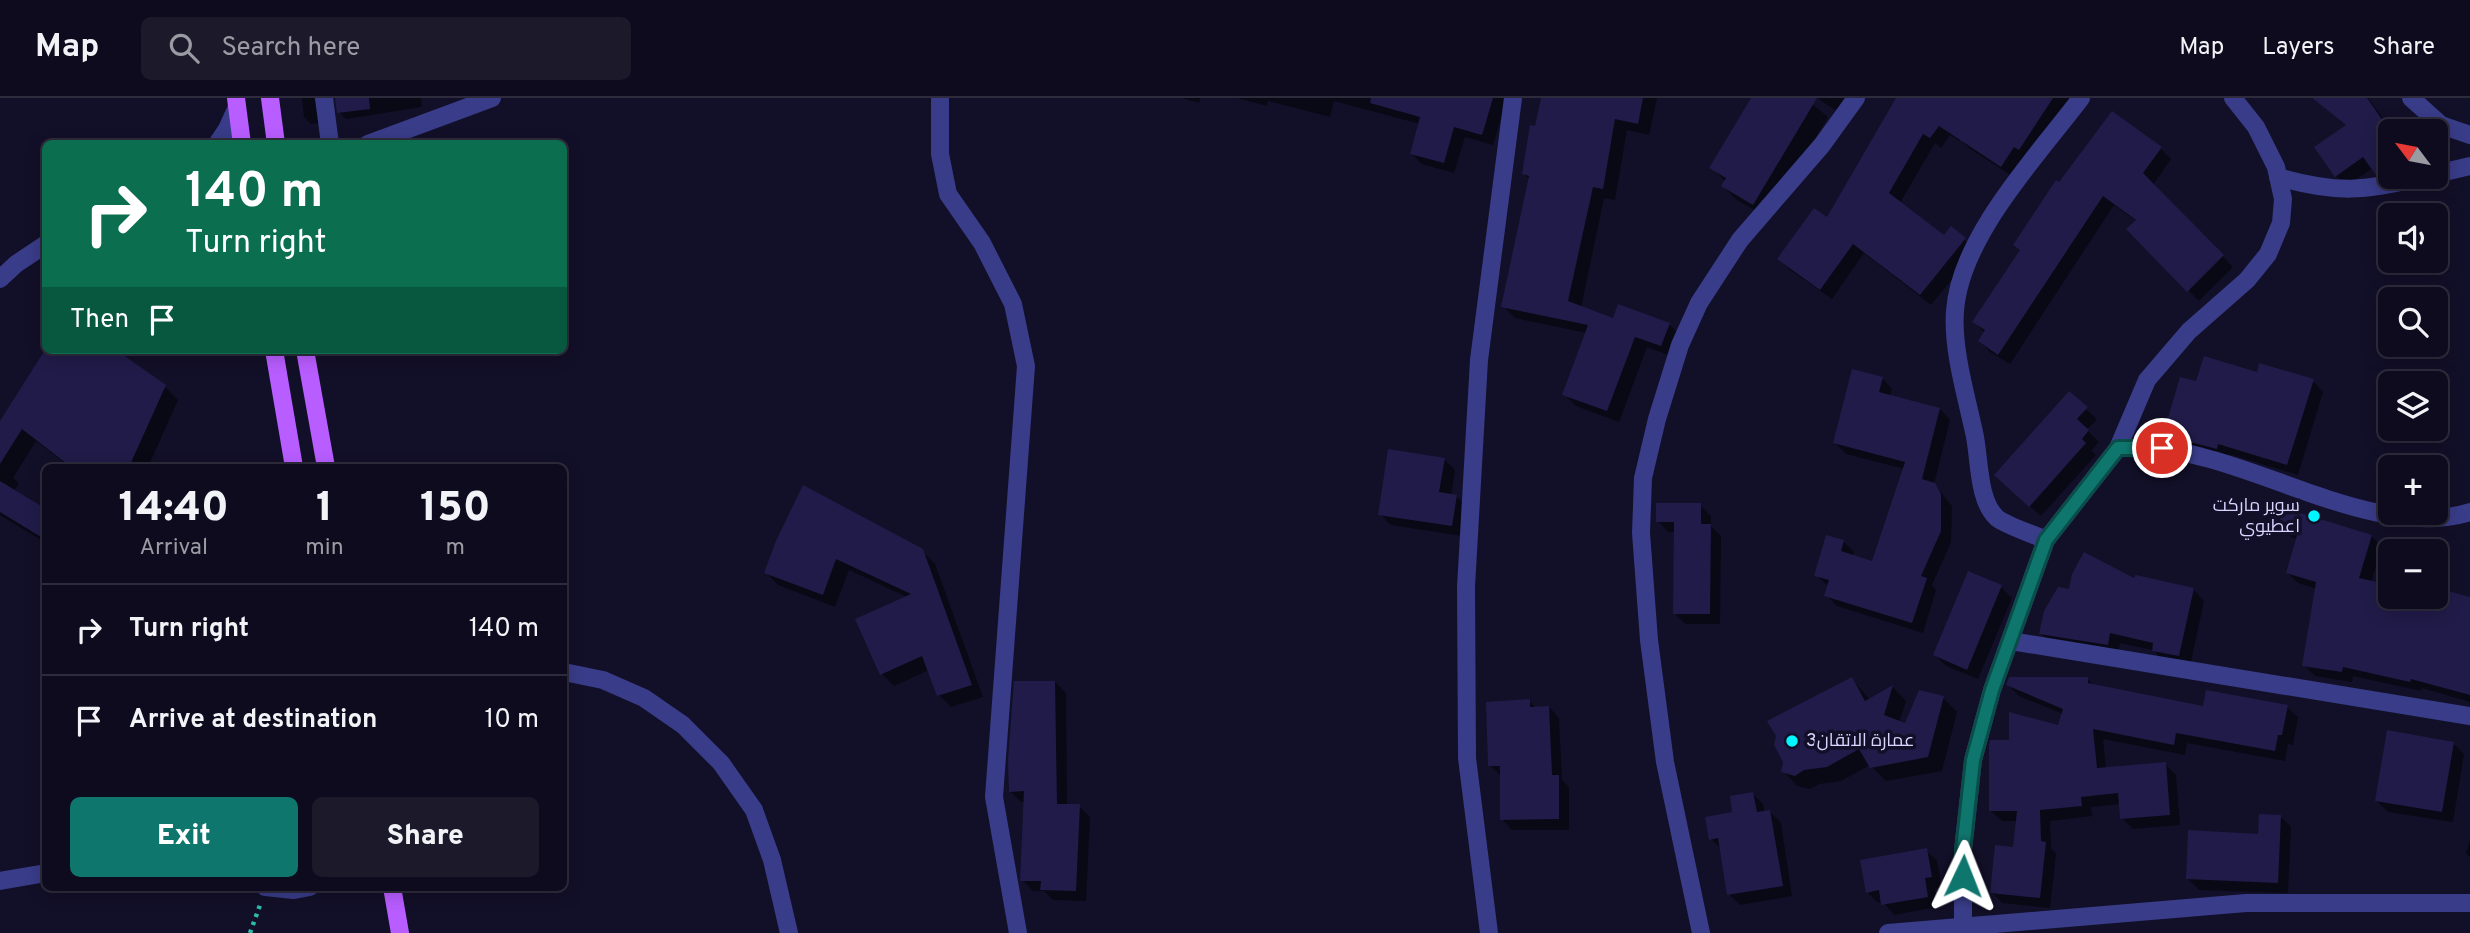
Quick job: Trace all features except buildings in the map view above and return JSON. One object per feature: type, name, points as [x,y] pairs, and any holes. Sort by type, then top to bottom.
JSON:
[{"type":"main road","points":[[270,98],[275,140]]},
{"type":"main road","points":[[236,103],[241,140]]},
{"type":"main road","points":[[275,354],[293,464]]},
{"type":"main road","points":[[306,354],[325,464]]},
{"type":"main road","points":[[393,891],[400,933]]},
{"type":"street","points":[[324,98],[330,140]]},
{"type":"street","points":[[378,140],[454,105],[492,98]]},
{"type":"street","points":[[940,98],[940,153],[948,194],[982,243],[1013,304],[1026,366],[994,797],[1018,933]]},
{"type":"street","points":[[1489,933],[1467,758],[1466,587],[1479,360],[1513,98]]},
{"type":"street","points":[[1701,933],[1665,762],[1649,640],[1641,533],[1643,478],[1657,419],[1680,345],[1699,303],[1740,240],[1822,145],[1856,98]]},
{"type":"street","points":[[2046,540],[1997,518],[1984,497],[1979,453],[1959,363],[1955,311],[1964,270],[1992,214],[2081,98]]},
{"type":"street","points":[[1963,927],[1963,850],[1973,760],[1992,690],[2046,540],[2118,448],[2147,380],[2189,331],[2247,280],[2268,254],[2281,223],[2283,199],[2276,167],[2256,127],[2233,98]]},
{"type":"street","points":[[2411,98],[2441,125],[2470,135]]},
{"type":"street","points":[[220,140],[227,129],[236,103]]},
{"type":"street","points":[[2448,171],[2470,166]]},
{"type":"street","points":[[2278,177],[2310,186],[2342,190],[2378,187]]},
{"type":"street","points":[[0,279],[16,264],[42,247]]},
{"type":"street","points":[[2118,448],[2162,448],[2205,457],[2294,489],[2396,517],[2432,518],[2470,512]]},
{"type":"street","points":[[2011,640],[2470,716]]},
{"type":"street","points":[[567,673],[603,680],[644,698],[683,725],[721,763],[754,810],[772,860],[789,933]]},
{"type":"street","points":[[0,881],[42,874]]},
{"type":"street","points":[[1888,933],[2246,903],[2470,903]]},
{"type":"path","points":[[250,933],[264,891]]},
{"type":"place","name":"سوير ماركت اعطيوي","points":[[2314,516]]},
{"type":"place","name":"عمارة الاتقان3","points":[[1792,741]]},
{"type":"route","points":[[1963,876],[1963,850],[1973,760],[1992,690],[2046,540],[2118,448],[2162,448]]}]
